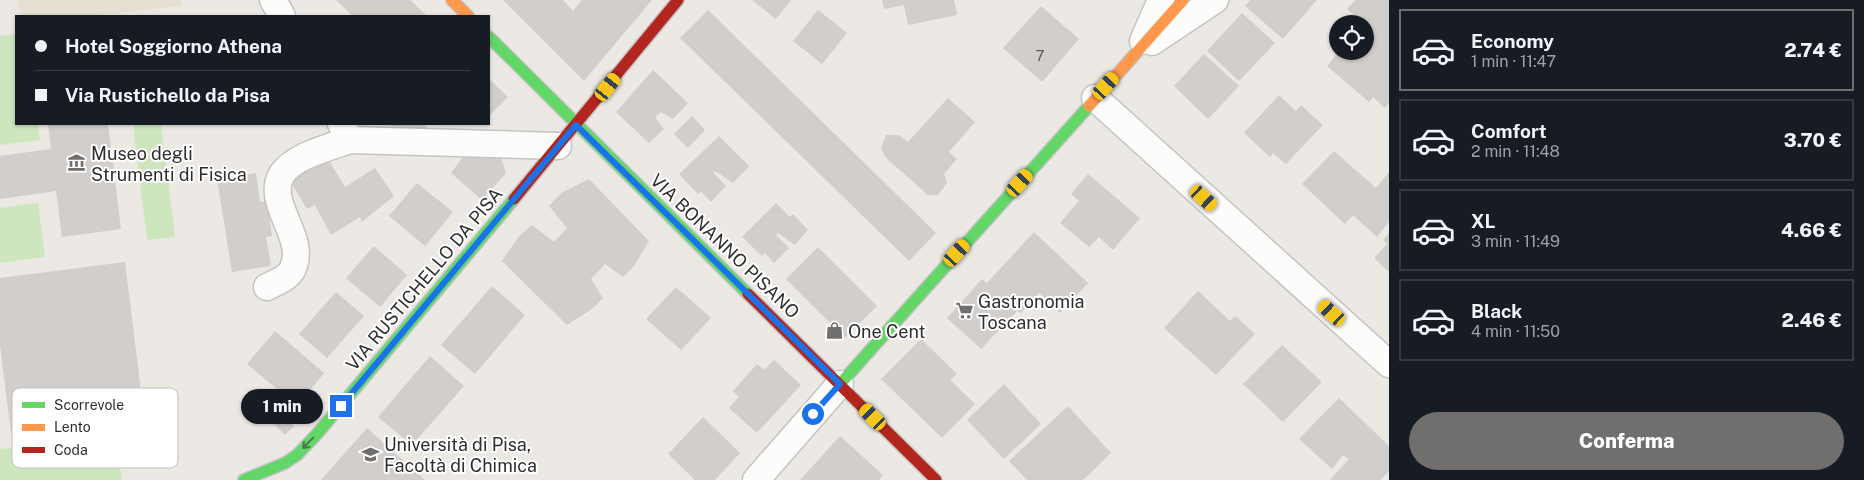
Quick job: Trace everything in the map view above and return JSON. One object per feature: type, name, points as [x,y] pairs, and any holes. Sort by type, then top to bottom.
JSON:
[{"type":"street","points":[[273,0],[281,15]]},
{"type":"street","points":[[452,0],[467,15]]},
{"type":"street","name":"VIA RUSTICHELLO DA PISA","points":[[244,480],[285,464],[297,455],[317,434],[576,125],[678,0]]},
{"type":"street","points":[[1138,50],[1161,0]]},
{"type":"street","points":[[756,480],[1183,0]]},
{"type":"street","points":[[1138,50],[1215,0]]},
{"type":"street","name":"VIA BONANNO PISANO","points":[[490,38],[936,480]]},
{"type":"street","points":[[1096,98],[1389,364]]},
{"type":"street","points":[[267,287],[292,271],[297,250],[278,191],[282,174],[297,161],[345,132],[558,146]]},
{"type":"shaded area","points":[[17,0],[181,0],[181,6],[100,15],[22,15]]},
{"type":"green space","points":[[15,34],[15,125],[38,125],[40,140],[0,145],[0,36]]},
{"type":"green space","points":[[133,125],[161,125],[175,237],[147,240]]},
{"type":"green space","points":[[38,203],[45,257],[0,263],[0,208]]},
{"type":"green space","points":[[12,448],[12,468],[120,468],[122,480],[0,480],[0,449]]},
{"type":"building","points":[[336,0],[410,0],[426,15],[352,15]]},
{"type":"building","points":[[503,0],[563,0],[573,11],[582,0],[652,0],[584,81]]},
{"type":"building","points":[[752,0],[791,0],[776,19]]},
{"type":"building","points":[[882,0],[954,0],[957,15],[908,25],[904,5],[884,9]]},
{"type":"building","points":[[1250,0],[1317,0],[1283,39],[1245,6]]},
{"type":"building","points":[[1355,0],[1389,0],[1389,103],[1385,108],[1373,97],[1369,102],[1327,66],[1332,60],[1374,60],[1374,15],[1354,15],[1347,9]]},
{"type":"building","points":[[1041,6],[1079,39],[1042,82],[1003,48]]},
{"type":"building","points":[[708,10],[936,233],[909,261],[680,38]]},
{"type":"building","points":[[818,10],[847,33],[822,64],[793,41]]},
{"type":"building","points":[[1242,13],[1275,43],[1239,81],[1207,51]]},
{"type":"building","points":[[1204,54],[1239,86],[1208,119],[1174,86]]},
{"type":"building","points":[[653,70],[688,103],[673,119],[661,112],[655,117],[664,129],[649,143],[616,112]]},
{"type":"building","points":[[490,80],[508,97],[490,115]]},
{"type":"building","points":[[1279,95],[1296,111],[1301,105],[1323,125],[1286,164],[1273,153],[1270,157],[1244,133]]},
{"type":"building","points":[[948,98],[975,122],[949,152],[957,159],[944,174],[947,183],[938,195],[928,195],[885,157],[881,149],[886,135],[899,135],[908,142]]},
{"type":"building","points":[[692,116],[705,130],[688,148],[674,134]]},
{"type":"building","points":[[48,125],[108,125],[121,229],[62,237],[56,191],[0,199],[0,156],[51,149]]},
{"type":"building","points":[[386,125],[425,125],[429,131]]},
{"type":"building","points":[[719,136],[749,166],[733,183],[715,171],[713,172],[726,186],[711,202],[701,191],[698,194],[679,174]]},
{"type":"building","points":[[467,151],[499,151],[506,173],[482,200],[451,173]]},
{"type":"building","points":[[1334,151],[1376,188],[1389,172],[1389,222],[1377,237],[1353,215],[1345,224],[1302,184]]},
{"type":"building","points":[[328,159],[345,187],[375,168],[394,196],[362,222],[360,217],[331,235],[315,205],[307,209],[290,181]]},
{"type":"building","points":[[256,173],[260,202],[267,201],[272,236],[266,237],[271,266],[232,272],[217,179]]},
{"type":"building","points":[[1088,174],[1140,218],[1113,250],[1099,237],[1089,247],[1060,223],[1079,201],[1071,194]]},
{"type":"building","points":[[589,179],[649,241],[634,266],[623,277],[605,264],[591,279],[603,298],[592,309],[567,325],[502,261],[519,236],[532,225],[554,242],[567,228],[549,206],[561,193]]},
{"type":"building","points":[[417,183],[453,212],[425,246],[389,216]]},
{"type":"building","points":[[776,203],[790,217],[793,214],[808,230],[795,245],[778,233],[776,235],[789,248],[774,263],[765,253],[762,256],[742,237]]},
{"type":"building","points":[[1034,232],[1088,283],[1060,313],[1039,293],[1021,313],[1017,311],[981,349],[947,318],[982,279],[987,283]]},
{"type":"building","points":[[1389,233],[1389,272],[1374,258],[1387,244],[1383,240]]},
{"type":"building","points":[[374,246],[407,275],[380,307],[346,278]]},
{"type":"building","points":[[818,247],[877,306],[845,338],[786,279]]},
{"type":"building","points":[[125,262],[141,388],[12,388],[11,433],[0,345],[0,278]]},
{"type":"building","points":[[492,286],[525,315],[475,374],[441,345]]},
{"type":"building","points":[[676,287],[711,318],[681,350],[646,319]]},
{"type":"building","points":[[1198,291],[1230,321],[1235,316],[1255,334],[1216,375],[1164,328]]},
{"type":"building","points":[[336,292],[364,316],[327,358],[299,334]]},
{"type":"building","points":[[275,331],[324,373],[297,406],[247,364]]},
{"type":"building","points":[[921,339],[957,374],[950,380],[975,404],[942,438],[881,379]]},
{"type":"building","points":[[1282,345],[1322,382],[1283,422],[1243,384]]},
{"type":"building","points":[[430,356],[464,386],[412,445],[378,417]]},
{"type":"building","points":[[774,360],[801,385],[757,433],[729,408],[739,397],[733,391],[757,364],[764,370]]},
{"type":"building","points":[[1004,384],[1041,424],[1004,459],[967,420]]},
{"type":"building","points":[[258,389],[294,426],[285,435],[249,398]]},
{"type":"building","points":[[1339,398],[1389,446],[1389,471],[1381,480],[1330,480],[1349,459],[1343,455],[1332,469],[1299,439]]},
{"type":"building","points":[[1068,406],[1111,453],[1083,480],[1027,480],[1009,461]]},
{"type":"building","points":[[703,417],[740,453],[715,480],[695,480],[668,454]]},
{"type":"building","name":"Università di Pisa, Facoltà di Chimica","points":[[367,428],[425,480],[321,480]]},
{"type":"building","points":[[840,436],[883,475],[879,480],[800,480]]},
{"type":"traffic: fast","points":[[490,38],[748,294]]},
{"type":"traffic: fast","points":[[840,384],[1089,106]]},
{"type":"traffic: fast","points":[[244,480],[285,463],[297,455],[317,434],[514,199]]},
{"type":"traffic: slow","points":[[452,0],[467,15]]},
{"type":"traffic: slow","points":[[1089,106],[1183,0]]},
{"type":"traffic: jam","points":[[514,199],[678,0]]},
{"type":"traffic: jam","points":[[748,294],[936,480]]},
{"type":"place","name":"Museo degli Strumenti di Fisica","points":[[77,163]]},
{"type":"place","name":"Gastronomia Toscana","points":[[964,311]]},
{"type":"place","name":"One Cent","points":[[834,331]]},
{"type":"place","name":"Università di Pisa, Facoltà di Chimica","points":[[370,454]]},
{"type":"route","points":[[341,406],[576,125],[840,384],[813,414]]}]
